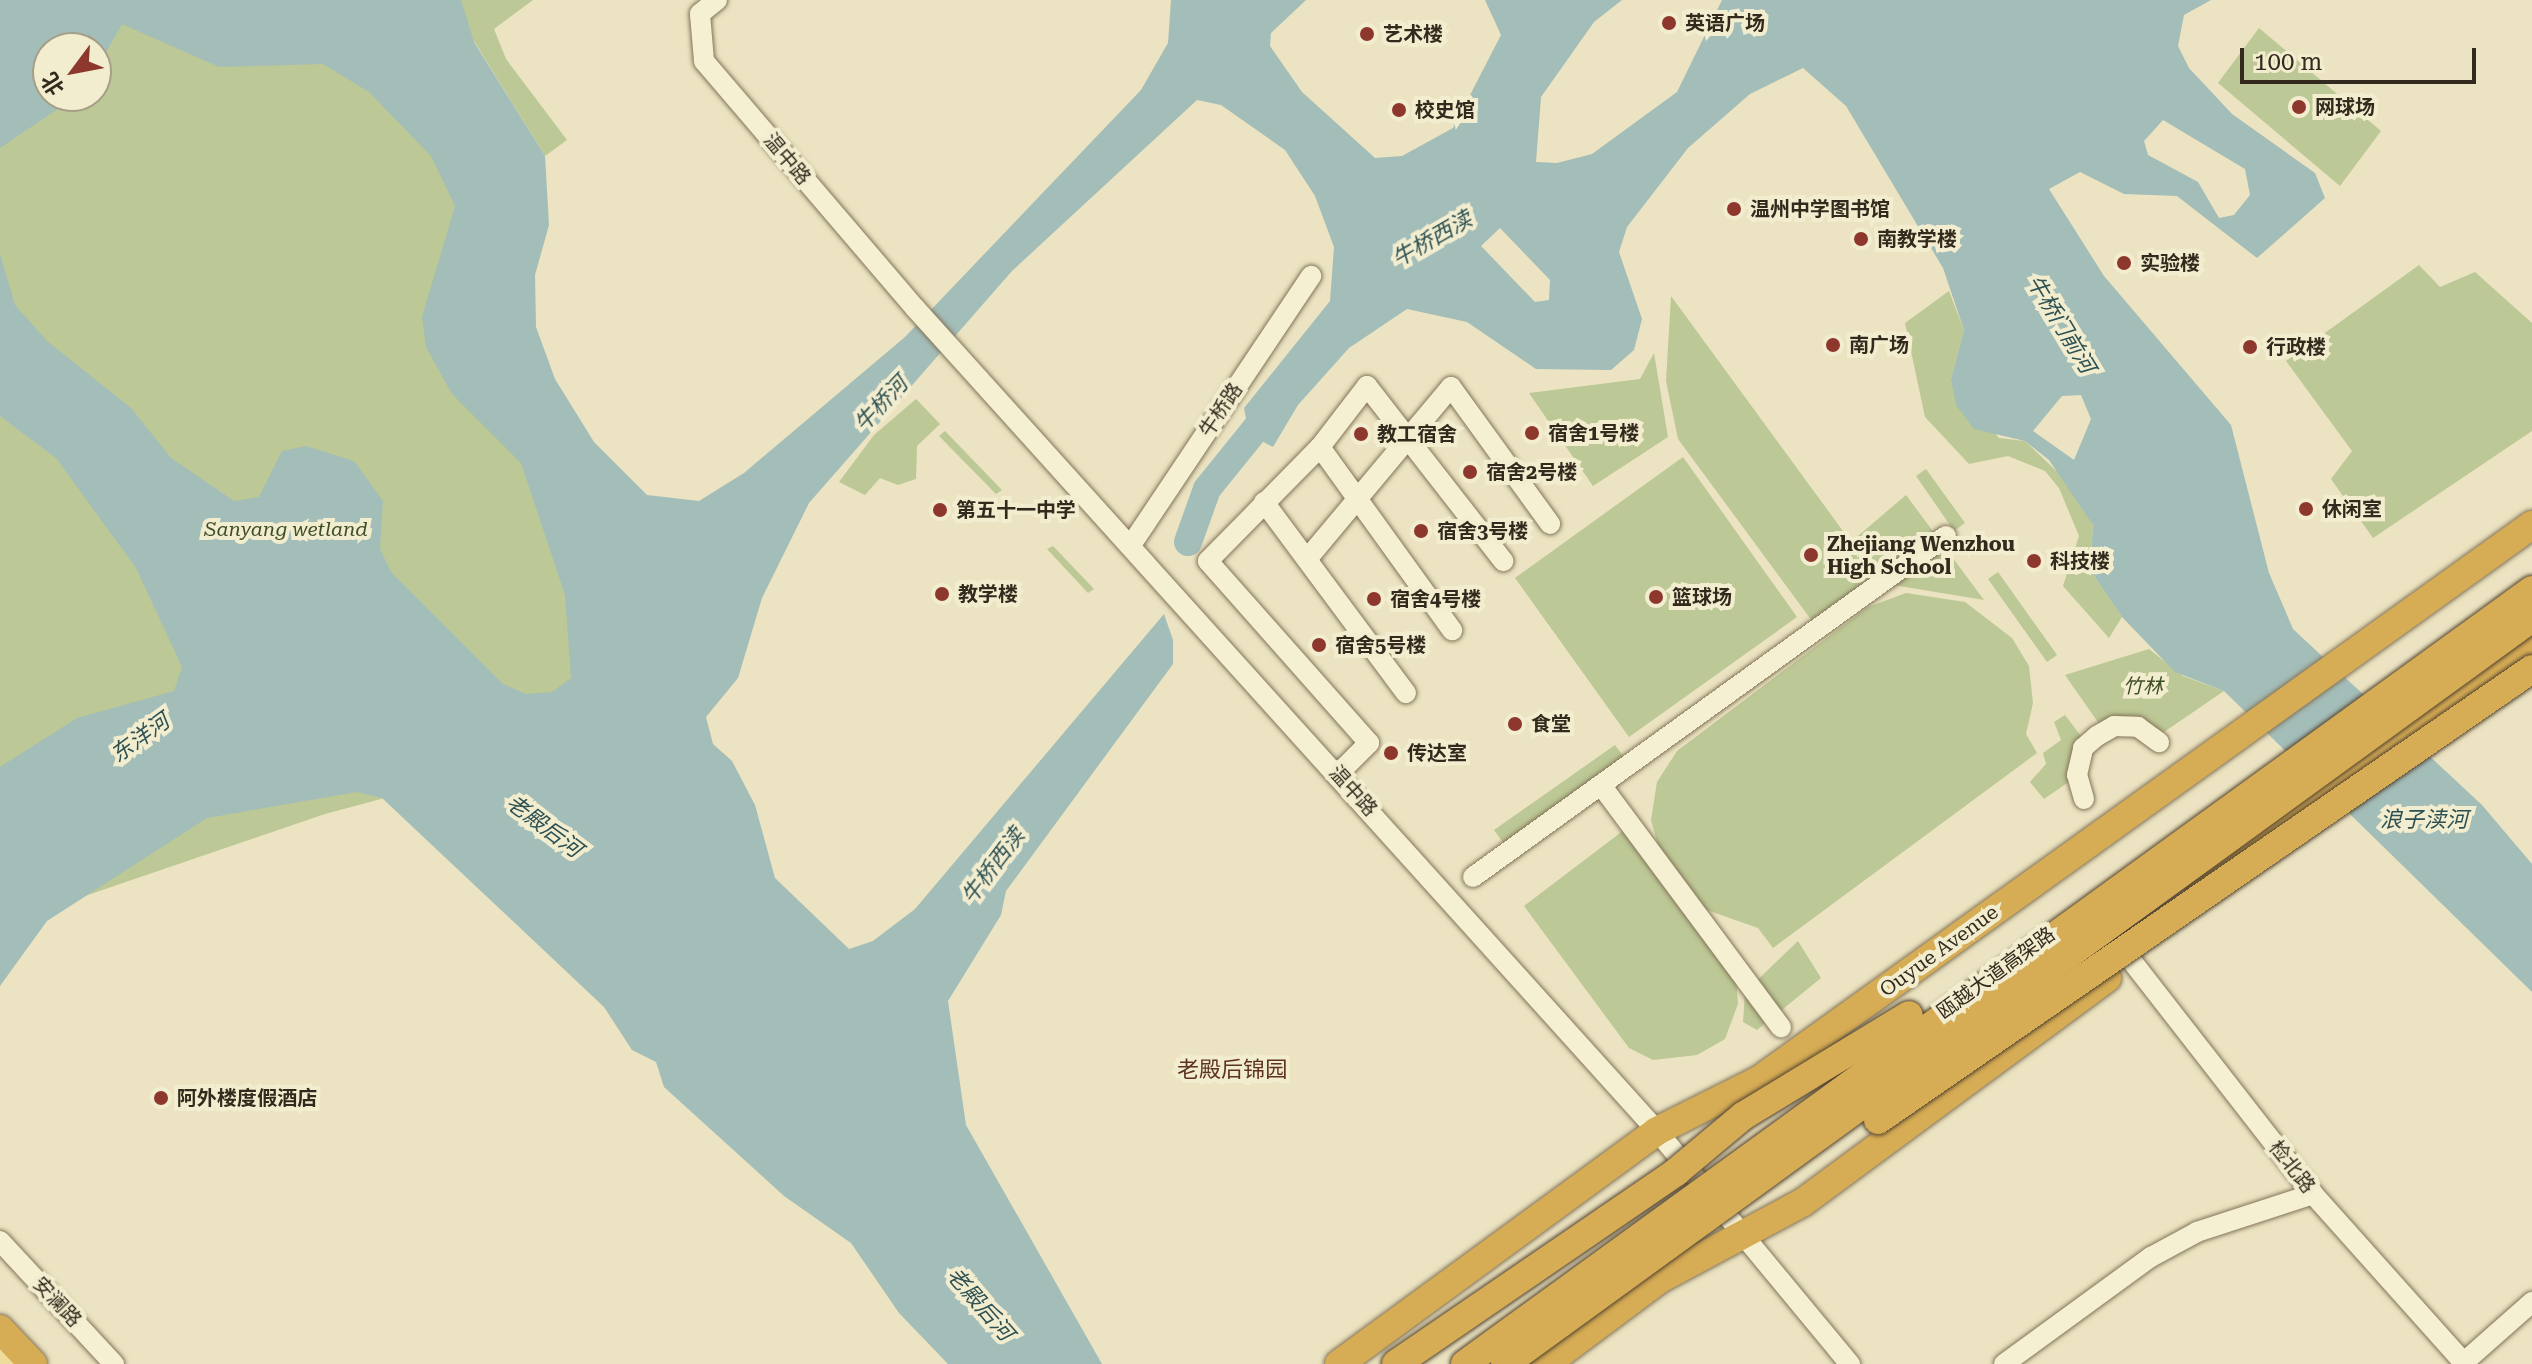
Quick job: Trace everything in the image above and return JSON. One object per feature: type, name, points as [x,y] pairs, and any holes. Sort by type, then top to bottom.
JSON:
[{"type":"highway","name":"Ouyue Avenue","points":[[1339,1364],[1657,1131],[1759,1080],[2532,525]]},
{"type":"highway","name":"瓯越大道高架路","points":[[1465,1364],[2045,938],[2532,590]]},
{"type":"highway","name":"瓯越大道高架路","points":[[1505,1364],[2532,618]]},
{"type":"highway","points":[[1772,1214],[1802,1203],[2131,960],[2229,860],[2532,645]]},
{"type":"highway","points":[[1546,1364],[1660,1279],[1746,1236],[1878,1120],[2532,669]]},
{"type":"highway","points":[[1396,1364],[1676,1172],[1743,1116],[2045,938]]},
{"type":"highway","points":[[0,1329],[33,1364]]},
{"type":"main road","points":[[0,1317],[46,1364]]},
{"type":"main road","points":[[0,1358],[6,1364]]},
{"type":"street","name":"温中路","points":[[717,0],[700,14],[704,61],[915,308],[1657,1131],[1850,1364]]},
{"type":"street","name":"牛桥路","points":[[1131,545],[1311,276]]},
{"type":"street","points":[[1338,774],[1369,743],[1208,561],[1320,447],[1367,386],[1503,561]]},
{"type":"street","points":[[1308,558],[1451,387],[1550,524]]},
{"type":"street","points":[[1320,447],[1452,630]]},
{"type":"street","points":[[1264,502],[1406,693]]},
{"type":"street","points":[[1473,877],[1946,536]]},
{"type":"street","points":[[2084,799],[2077,775],[2083,748],[2097,736],[2114,726],[2138,727],[2159,742]]},
{"type":"street","points":[[1601,785],[1781,1027]]},
{"type":"street","name":"检北路","points":[[2131,960],[2313,1194],[2463,1364]]},
{"type":"street","points":[[2004,1364],[2163,1251],[2313,1194]]},
{"type":"street","name":"安澜路","points":[[0,1241],[114,1364]]},
{"type":"street","points":[[2463,1364],[2532,1302]]},
{"type":"green space","name":"Sanyang wetland","points":[[0,0],[533,0],[494,29],[506,59],[567,140],[545,156],[474,41],[440,63],[647,728],[325,814],[0,925]]},
{"type":"green space","name":"网球场","points":[[2259,28],[2381,131],[2340,186],[2218,83]]},
{"type":"green space","points":[[2419,265],[2440,287],[2475,272],[2532,323],[2532,431],[2373,538],[2331,479],[2352,451],[2286,361]]},
{"type":"green space","points":[[1949,291],[1964,330],[1951,379],[1999,438],[2025,441],[2068,482],[2093,525],[2090,570],[2122,617],[2109,638],[2063,586],[2079,536],[2059,488],[2045,471],[2008,456],[1969,464],[1925,417],[1905,323]]},
{"type":"green space","points":[[1671,296],[1851,542],[1906,495],[1984,600],[1881,583],[1818,629],[1678,439],[1666,381]]},
{"type":"green space","points":[[1654,353],[1668,437],[1593,486],[1529,393],[1640,379]]},
{"type":"green space","points":[[916,399],[940,424],[917,446],[916,479],[898,485],[880,478],[865,495],[839,482],[874,435]]},
{"type":"green space","points":[[945,431],[1002,490],[996,494],[939,436]]},
{"type":"green space","name":"篮球场","points":[[1683,457],[1797,617],[1629,737],[1515,578]]},
{"type":"green space","points":[[1926,469],[1965,523],[1954,531],[1916,476]]},
{"type":"green space","points":[[1053,546],[1094,589],[1088,593],[1047,549]]},
{"type":"green space","points":[[1998,572],[2057,655],[2047,662],[1988,579]]},
{"type":"green space","points":[[1906,593],[1965,602],[2012,638],[2029,666],[2033,703],[2026,734],[2037,753],[1773,948],[1758,928],[1704,909],[1661,856],[1651,820],[1657,782],[1677,751],[1868,607]]},
{"type":"green space","name":"竹林","points":[[2149,649],[2183,676],[2224,691],[2164,732],[2129,717],[2100,725],[2065,675]]},
{"type":"green space","points":[[2065,715],[2084,740],[2073,779],[2044,799],[2030,782],[2046,764],[2043,753],[2061,740],[2054,722]]},
{"type":"green space","points":[[1615,745],[1626,760],[1505,845],[1494,830]]},
{"type":"green space","points":[[1624,830],[1736,977],[1738,1004],[1725,1039],[1697,1055],[1653,1060],[1629,1048],[1524,906]]},
{"type":"green space","points":[[1798,941],[1821,978],[1757,1030],[1743,1022],[1745,992]]},
{"type":"water","points":[[0,0],[461,0],[474,42],[545,156],[549,225],[535,275],[536,327],[555,379],[594,442],[647,495],[699,501],[744,473],[905,337],[1141,90],[1168,43],[1171,0],[1306,0],[1271,33],[1270,46],[1302,92],[1375,158],[1402,156],[1453,128],[1501,35],[1485,0],[1622,0],[1594,22],[1541,97],[1536,162],[1557,163],[1592,154],[1677,92],[1722,0],[2211,0],[2184,15],[2178,46],[2189,68],[2232,114],[2315,173],[2325,198],[2257,258],[2177,196],[2124,194],[2080,172],[2049,189],[2104,276],[2231,425],[2269,573],[2293,629],[2482,805],[2532,864],[2532,992],[2224,691],[2175,672],[2122,617],[2090,570],[2093,525],[2049,460],[2025,441],[1974,429],[1956,405],[1951,379],[1964,330],[1943,268],[1846,106],[1803,68],[1750,94],[1688,148],[1627,227],[1619,252],[1642,319],[1634,350],[1611,370],[1536,369],[1467,322],[1407,309],[1349,348],[1298,405],[1273,447],[1249,434],[1244,408],[1330,301],[1334,247],[1315,196],[1285,150],[1221,105],[1197,100],[1012,271],[809,503],[762,598],[738,678],[706,717],[713,744],[732,761],[755,805],[775,878],[849,949],[873,941],[915,909],[1164,614],[1173,640],[1173,664],[1006,891],[1001,915],[948,1001],[966,1125],[1102,1364],[948,1364],[899,1313],[851,1243],[784,1196],[664,1087],[656,1062],[632,1050],[604,1007],[382,798],[357,792],[207,818],[47,921],[0,986],[0,767],[77,718],[174,691],[182,667],[136,568],[56,458],[0,416],[0,254],[15,305],[47,341],[131,408],[171,458],[234,501],[259,497],[282,451],[306,446],[354,461],[383,501],[380,549],[391,572],[503,684],[526,694],[552,692],[571,678],[565,595],[521,463],[452,394],[426,347],[422,317],[455,206],[431,156],[369,92],[323,64],[219,67],[122,24],[112,42],[112,32],[32,32],[32,112],[53,112],[0,148]],"holes":[[[2163,120],[2245,169],[2250,195],[2234,215],[2219,218],[2198,182],[2148,155],[2144,141]],[[1500,228],[1550,280],[1549,300],[1535,302],[1481,246]],[[2081,395],[2091,419],[2074,460],[2033,431],[2062,396]]]},
{"type":"waterway","name":"牛桥西渎","points":[[1188,542],[1207,489],[1274,406]]},
{"type":"place","name":"英语广场","points":[[1669,23]]},
{"type":"place","name":"艺术楼","points":[[1367,34]]},
{"type":"place","name":"网球场","points":[[2299,107]]},
{"type":"place","name":"校史馆","points":[[1399,110]]},
{"type":"place","name":"温州中学图书馆","points":[[1734,209]]},
{"type":"place","name":"南教学楼","points":[[1861,239]]},
{"type":"place","name":"实验楼","points":[[2124,263]]},
{"type":"place","name":"南广场","points":[[1833,345]]},
{"type":"place","name":"行政楼","points":[[2250,347]]},
{"type":"place","name":"宿舍1号楼","points":[[1532,433]]},
{"type":"place","name":"教工宿舍","points":[[1361,434]]},
{"type":"place","name":"宿舍2号楼","points":[[1470,472]]},
{"type":"place","name":"休闲室","points":[[2306,509]]},
{"type":"place","name":"第五十一中学","points":[[940,510]]},
{"type":"place","name":"宿舍3号楼","points":[[1421,531]]},
{"type":"place","name":"Zhejiang Wenzhou High School","points":[[1811,555]]},
{"type":"place","name":"科技楼","points":[[2034,561]]},
{"type":"place","name":"教学楼","points":[[942,594]]},
{"type":"place","name":"篮球场","points":[[1656,597]]},
{"type":"place","name":"宿舍4号楼","points":[[1374,599]]},
{"type":"place","name":"宿舍5号楼","points":[[1319,645]]},
{"type":"place","name":"食堂","points":[[1515,724]]},
{"type":"place","name":"传达室","points":[[1391,753]]},
{"type":"place","name":"阿外楼度假酒店","points":[[161,1098]]},
{"type":"district","name":"老殿后锦园","points":[[1232,1070]]},
{"type":"water label","name":"牛桥门前河","points":[[2061,324]]},
{"type":"water label","name":"牛桥河","points":[[881,404]]},
{"type":"water label","name":"东洋河","points":[[140,738]]},
{"type":"water label","name":"浪子渎河","points":[[2424,820]]},
{"type":"water label","name":"老殿后河","points":[[544,826]]},
{"type":"water label","name":"老殿后河","points":[[980,1304]]}]
